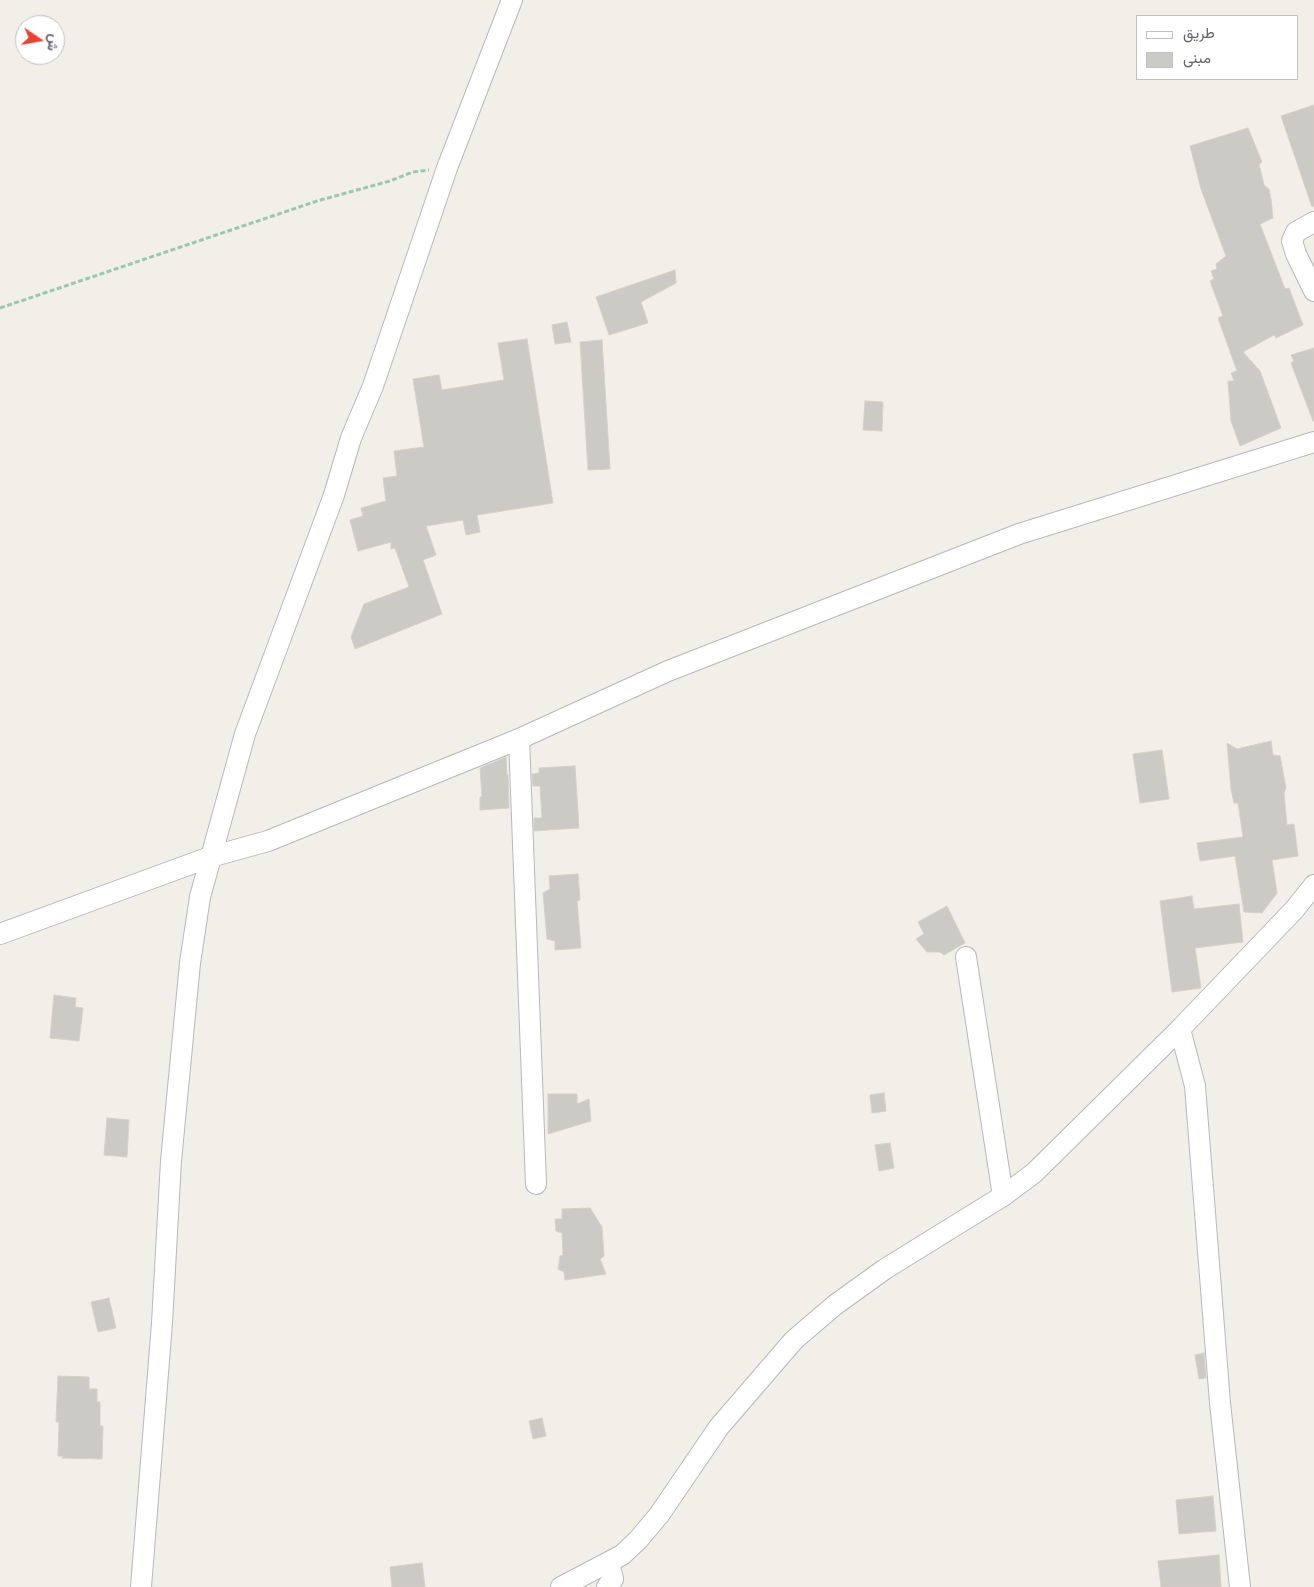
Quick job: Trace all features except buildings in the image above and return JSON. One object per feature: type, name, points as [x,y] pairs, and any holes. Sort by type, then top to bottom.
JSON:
[{"type":"street","points":[[141,1587],[162,1323],[171,1161],[190,963],[200,897],[245,734],[334,495],[351,438],[373,386],[447,168],[512,0]]},
{"type":"street","points":[[1314,222],[1296,232],[1292,241],[1296,254],[1314,291]]},
{"type":"street","points":[[0,934],[210,857],[268,841],[519,739],[668,671],[1019,534],[1314,442]]},
{"type":"street","points":[[519,739],[536,1184]]},
{"type":"street","points":[[561,1587],[622,1555],[638,1540],[659,1515],[719,1427],[794,1340],[835,1305],[885,1269],[1003,1196],[1034,1173],[1180,1029],[1294,910],[1314,885]]},
{"type":"street","points":[[966,957],[1003,1196]]},
{"type":"street","points":[[1180,1029],[1195,1086],[1220,1403],[1240,1587]]},
{"type":"street","points":[[607,1587],[614,1579],[608,1562]]},
{"type":"path","points":[[0,308],[353,190],[390,182],[413,172],[447,168]]}]
